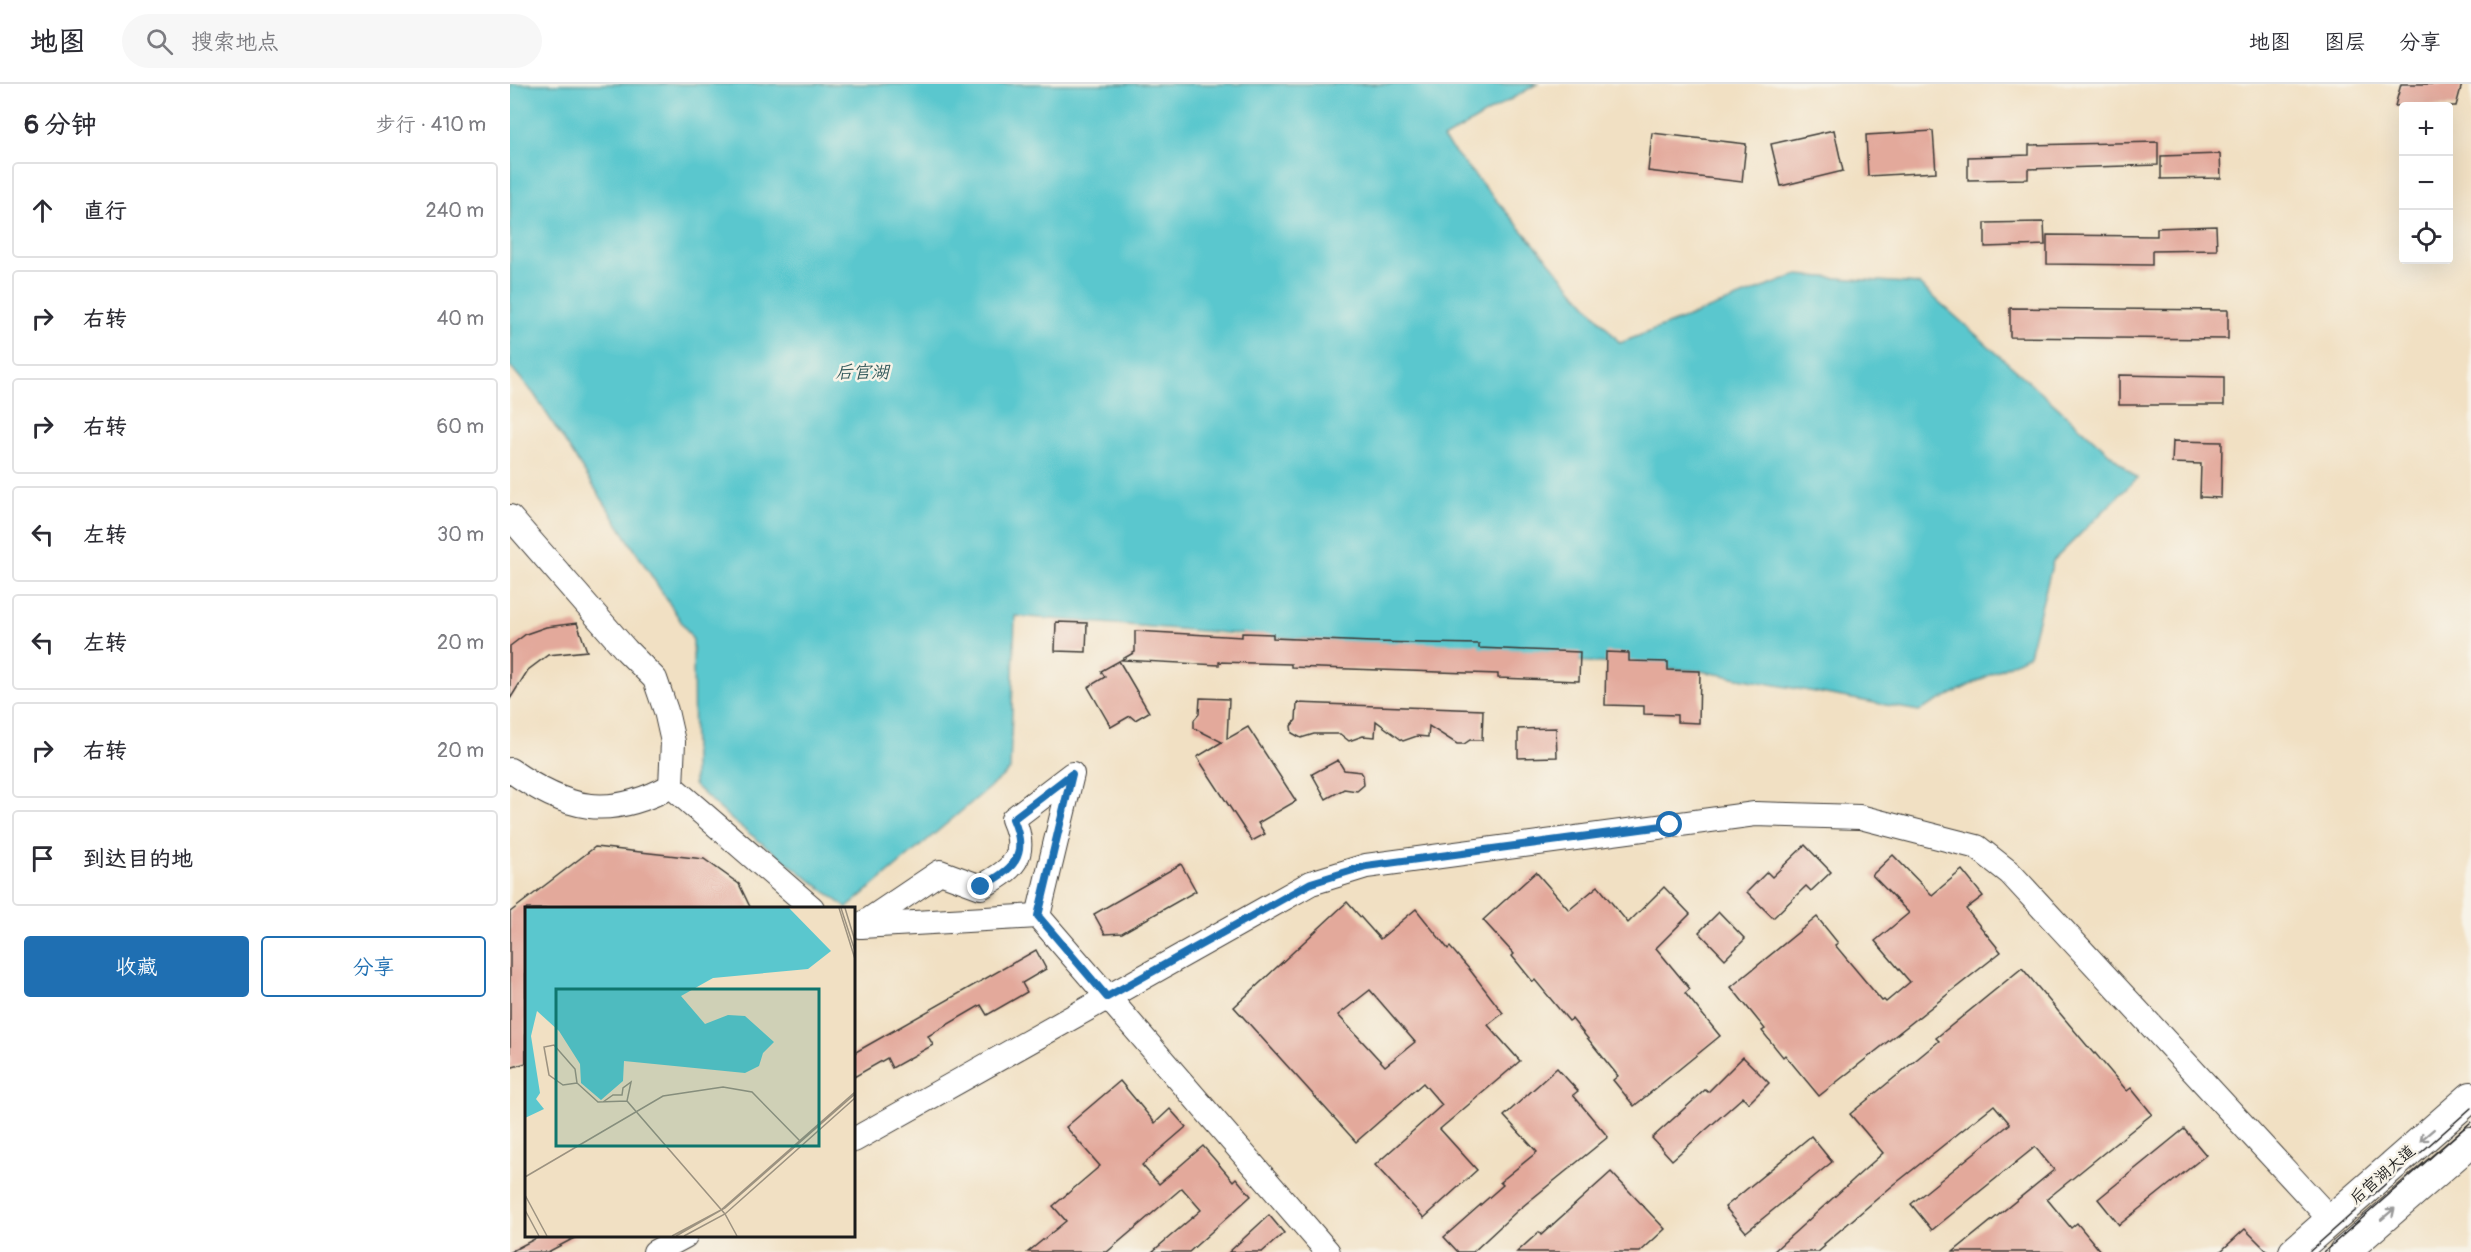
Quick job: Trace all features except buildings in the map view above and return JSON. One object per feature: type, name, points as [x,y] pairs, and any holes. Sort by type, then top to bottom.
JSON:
[{"type":"main road","name":"后官湖大道","points":[[2294,1252],[2471,1097]]},
{"type":"main road","points":[[2344,1252],[2471,1142]]},
{"type":"street","points":[[510,516],[626,650],[655,679],[673,742],[670,786]]},
{"type":"street","points":[[510,770],[562,800],[589,807],[622,806],[654,795],[670,786]]},
{"type":"street","points":[[857,926],[940,872],[981,887],[1006,872],[1019,856],[1020,835],[1013,819],[1072,774],[1038,916]]},
{"type":"street","points":[[670,786],[810,907]]},
{"type":"street","points":[[855,1139],[1311,883],[1366,866],[1755,814],[1860,817],[1977,847],[2010,873],[2331,1220]]},
{"type":"street","points":[[857,926],[1038,916]]},
{"type":"street","points":[[1038,916],[1328,1252]]},
{"type":"street","points":[[656,1252],[683,1237]]},
{"type":"water","name":"后官湖","points":[[510,84],[1537,84],[1443,139],[1620,343],[1797,275],[1919,284],[2137,478],[2053,561],[2029,655],[1919,711],[1700,671],[1015,616],[1010,770],[846,907],[733,821],[694,785],[693,640],[534,394],[510,366]]},
{"type":"tram line","points":[[2309,1252],[2471,1108]]},
{"type":"tram line","points":[[2324,1252],[2471,1122]]},
{"type":"route","points":[[981,887],[1006,872],[1019,856],[1020,835],[1013,819],[1072,774],[1038,916],[1107,997],[1311,883],[1366,866],[1670,825]]}]
